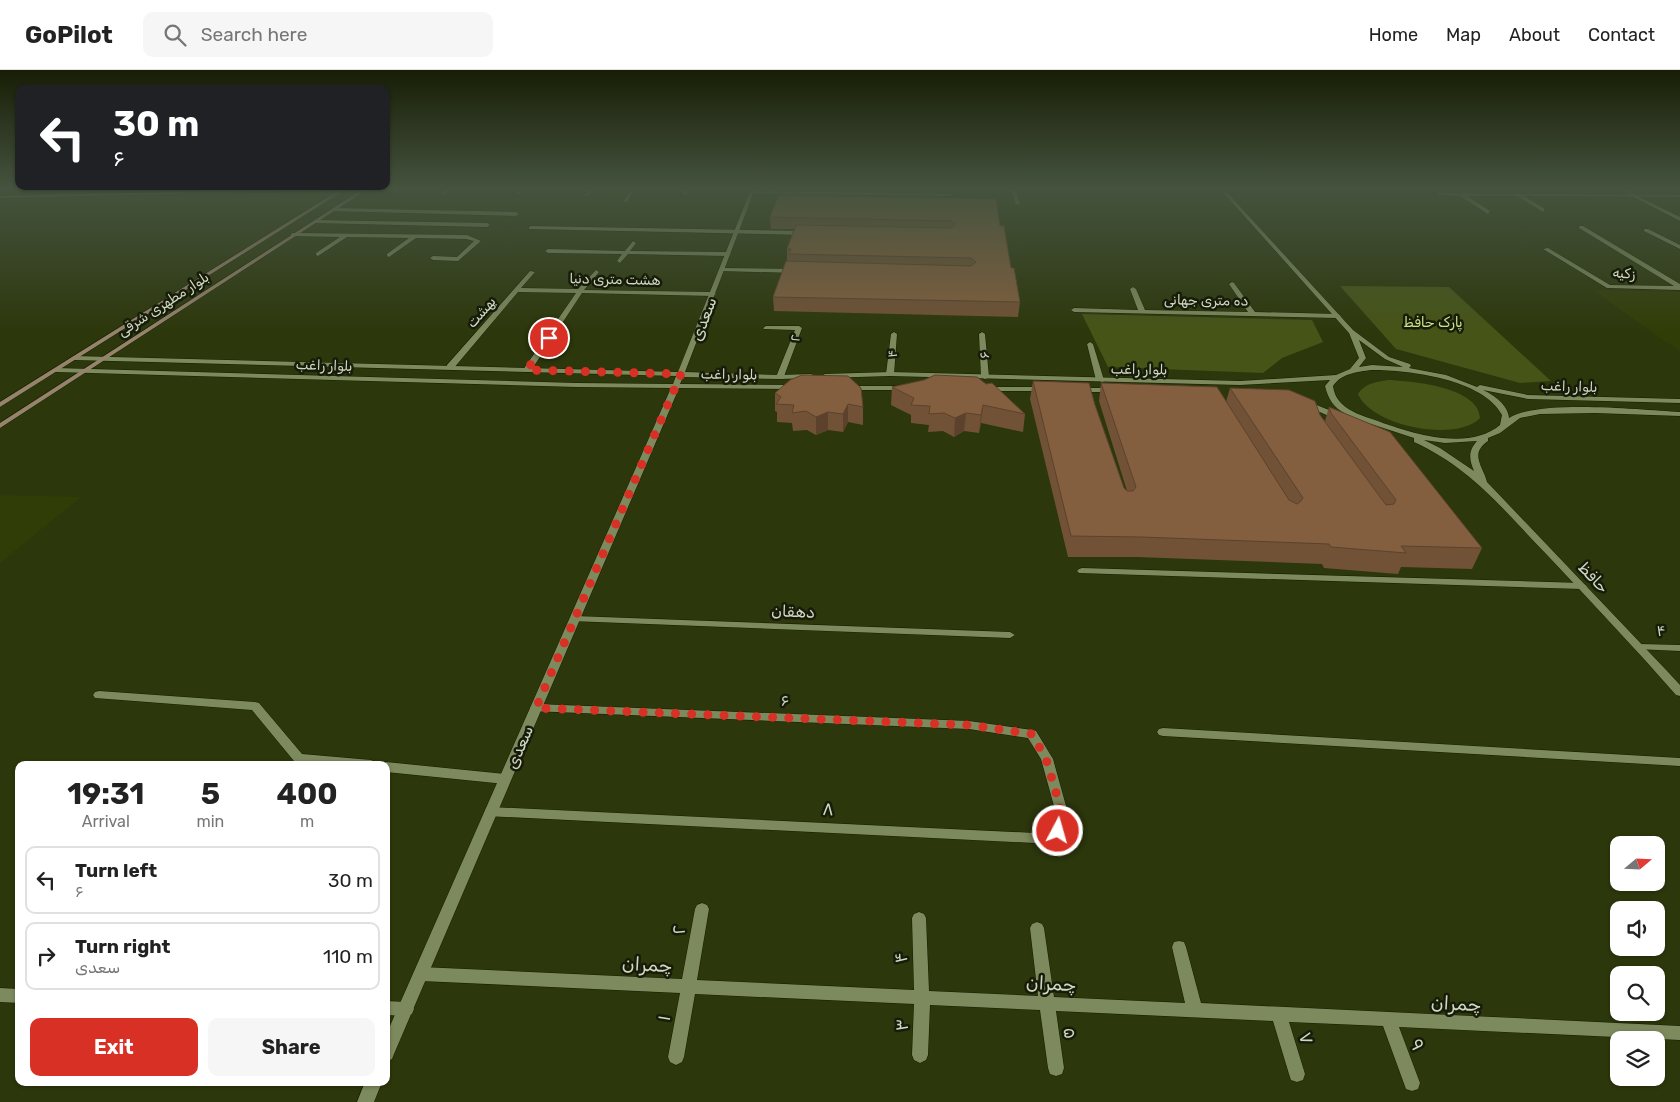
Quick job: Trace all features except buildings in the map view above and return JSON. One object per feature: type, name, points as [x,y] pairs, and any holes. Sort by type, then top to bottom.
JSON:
[{"type":"main road","name":"بلوار مطهری شرقی","points":[[0,405],[267,237]]},
{"type":"main road","name":"بلوار مطهری شرقی","points":[[0,426],[291,237]]},
{"type":"street","points":[[318,254],[343,237]]},
{"type":"street","points":[[389,255],[414,237]]},
{"type":"street","points":[[422,237],[467,238],[478,241],[458,259],[433,258]]},
{"type":"street","name":"سعدی","points":[[390,1045],[681,374],[734,237]]},
{"type":"street","points":[[1266,237],[1351,331],[1387,358],[1460,382],[1481,391],[1498,403],[1506,415],[1504,426]]},
{"type":"street","points":[[1597,237],[1680,288]]},
{"type":"street","points":[[1660,237],[1680,248]]},
{"type":"street","points":[[620,261],[633,243]]},
{"type":"street","name":"زکیه","points":[[1546,249],[1609,287],[1680,288]]},
{"type":"street","points":[[548,251],[728,254]]},
{"type":"street","points":[[722,270],[802,271]]},
{"type":"street","name":"بهشت","points":[[450,367],[532,272]]},
{"type":"street","points":[[527,370],[580,291],[596,272]]},
{"type":"street","points":[[1232,284],[1253,314]]},
{"type":"street","points":[[1133,289],[1142,311]]},
{"type":"street","name":"هشت متری دنیا","points":[[517,290],[713,294]]},
{"type":"street","name":"ده متری جهانی","points":[[1074,310],[1338,316]]},
{"type":"street","name":"۲","points":[[766,328],[799,328],[780,377]]},
{"type":"street","points":[[1351,331],[1362,358],[1352,371]]},
{"type":"street","name":"۴","points":[[890,374],[894,334]]},
{"type":"street","name":"۶","points":[[982,334],[985,376]]},
{"type":"street","points":[[1090,344],[1100,380]]},
{"type":"street","name":"بلوار راغب","points":[[74,358],[780,377],[890,374],[1240,383],[1336,377],[1352,371],[1374,368],[1429,373]]},
{"type":"street","name":"بلوار راغب","points":[[56,370],[556,384],[799,387]]},
{"type":"street","points":[[1336,377],[1329,386],[1330,396],[1341,408],[1359,419],[1412,436],[1442,440],[1469,440],[1492,435]]},
{"type":"street","name":"بلوار راغب","points":[[1460,382],[1528,397],[1680,401]]},
{"type":"street","points":[[837,388],[913,388]]},
{"type":"street","points":[[979,389],[1053,390]]},
{"type":"street","name":"بلوار راغب","points":[[1072,390],[1091,394],[1125,391]]},
{"type":"street","points":[[1293,400],[1310,403],[1332,414],[1369,421]]},
{"type":"street","points":[[1310,403],[1315,417]]},
{"type":"street","name":"بلوار راغب","points":[[1492,435],[1514,417],[1543,411],[1680,414]]},
{"type":"street","name":"حافظ","points":[[1388,429],[1452,458],[1485,485],[1640,647],[1680,692]]},
{"type":"street","name":"حافظ","points":[[1485,485],[1473,457],[1476,446],[1492,435]]},
{"type":"street","points":[[1082,571],[1582,586]]},
{"type":"street","name":"دهقان","points":[[575,619],[1010,634]]},
{"type":"street","name":"۴","points":[[1640,647],[1680,648]]},
{"type":"street","points":[[98,696],[254,706],[298,758],[329,761]]},
{"type":"street","name":"۶","points":[[536,708],[969,725],[1032,734]]},
{"type":"street","points":[[1163,732],[1680,762]]},
{"type":"street","name":"۸","points":[[491,812],[1035,838],[1058,831],[1060,806],[1046,759],[1032,734]]},
{"type":"street","points":[[390,767],[506,779]]},
{"type":"street","name":"۲","points":[[688,986],[702,909]]},
{"type":"street","name":"۴","points":[[919,918],[922,997]]},
{"type":"street","points":[[1037,928],[1047,1003]]},
{"type":"street","points":[[1179,947],[1195,1010]]},
{"type":"street","name":"چمران","points":[[421,974],[1680,1033]]},
{"type":"street","name":"۱","points":[[676,1057],[688,986]]},
{"type":"street","points":[[0,995],[15,996]]},
{"type":"street","name":"۳","points":[[920,1055],[922,997]]},
{"type":"street","name":"۵","points":[[1047,1003],[1056,1068]]},
{"type":"street","points":[[390,1008],[406,1009]]},
{"type":"street","name":"۷","points":[[1279,1014],[1297,1074]]},
{"type":"street","name":"۹","points":[[1388,1019],[1412,1083]]},
{"type":"street","points":[[365,1102],[372,1086]]},
{"type":"shaded area","points":[[1593,290],[1680,292],[1680,351],[1657,336]]},
{"type":"shaded area","points":[[0,495],[81,497],[0,563]]},
{"type":"green space","name":"پارک حافظ","points":[[1340,286],[1449,287],[1551,381],[1520,383],[1396,349]]},
{"type":"green space","points":[[1082,314],[1312,320],[1323,342],[1282,358],[1263,373],[1108,367]]},
{"type":"green space","points":[[1388,380],[1427,384],[1457,393],[1469,399],[1477,408],[1480,418],[1468,425],[1453,429],[1434,430],[1396,422],[1379,415],[1366,405],[1358,394],[1367,385]]},
{"type":"route","points":[[549,338],[527,370],[681,374],[536,708],[969,725],[1032,734],[1046,759],[1060,806],[1058,831]]}]
